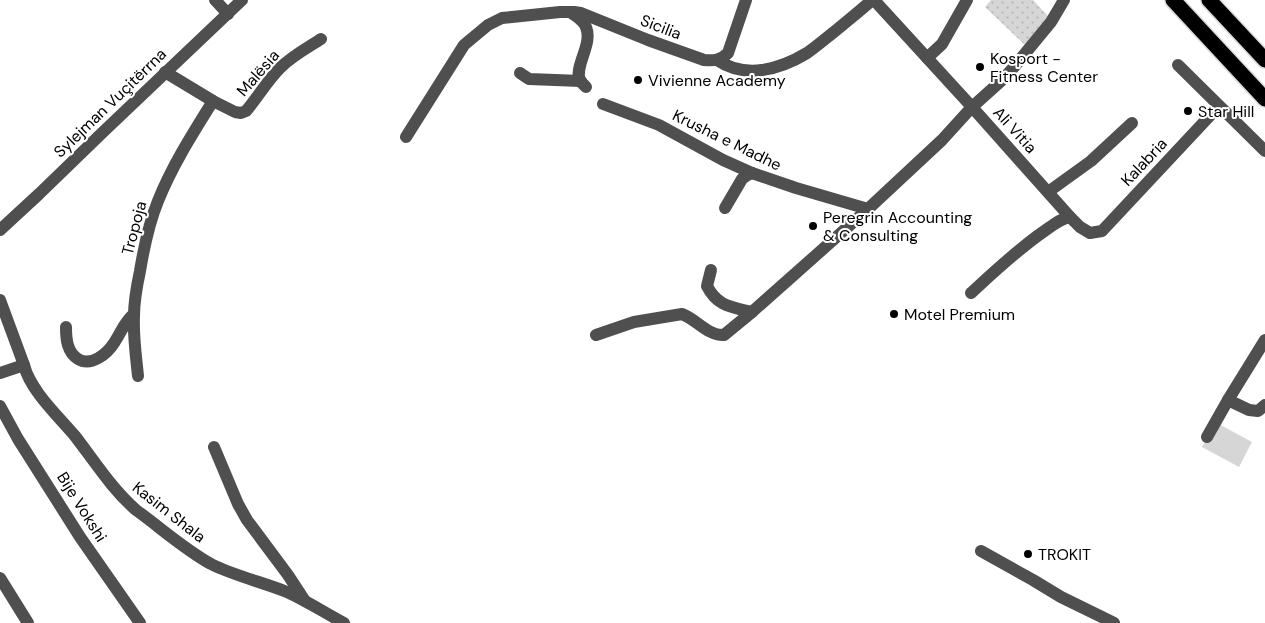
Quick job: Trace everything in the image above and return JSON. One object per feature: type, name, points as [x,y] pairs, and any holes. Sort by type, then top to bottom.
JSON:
[{"type":"highway","points":[[1173,0],[1265,98]]},
{"type":"highway","points":[[1209,0],[1265,60]]},
{"type":"street","points":[[215,0],[228,14]]},
{"type":"street","name":"Sylejman Vuçitërrna","points":[[0,230],[242,0]]},
{"type":"street","points":[[717,60],[723,58],[728,53],[746,0]]},
{"type":"street","name":"Sicilia","points":[[406,137],[464,45],[488,26],[502,18],[570,12],[581,13],[704,60],[717,60],[725,66],[744,71],[754,71],[788,64],[808,52],[873,0]]},
{"type":"street","name":"Ali Vitia","points":[[873,0],[1070,217],[1084,231],[1090,233]]},
{"type":"street","points":[[927,58],[942,44],[966,0]]},
{"type":"street","points":[[596,335],[634,322],[682,314],[710,332],[724,335],[868,209],[942,140],[1014,67],[1051,22],[1064,0]]},
{"type":"street","points":[[520,73],[529,79],[583,84],[578,74],[588,40],[587,32],[585,25],[570,12]]},
{"type":"street","name":"Malësia","points":[[165,72],[213,101],[241,113],[246,111],[281,67],[321,39]]},
{"type":"street","points":[[1178,65],[1265,151]]},
{"type":"street","name":"Tropoja","points":[[138,376],[134,342],[134,314],[136,290],[149,227],[170,175],[213,101]]},
{"type":"street","name":"Krusha e Madhe","points":[[603,104],[659,125],[723,160],[752,173],[868,209]]},
{"type":"street","name":"Kalabria","points":[[1090,233],[1102,231],[1219,106]]},
{"type":"street","points":[[1048,192],[1091,161],[1132,123]]},
{"type":"street","points":[[725,208],[742,179],[752,173]]},
{"type":"street","points":[[971,293],[1033,239],[1062,219],[1070,217]]},
{"type":"street","points":[[711,270],[707,286],[711,295],[718,302],[752,312]]},
{"type":"street","name":"Kasim Shala","points":[[0,300],[26,374],[33,386],[112,486],[127,502],[184,546],[214,565],[287,592],[305,601],[326,618],[344,623]]},
{"type":"street","points":[[66,327],[70,352],[76,358],[89,362],[107,351],[126,322],[134,314]]},
{"type":"street","points":[[1207,437],[1265,340]]},
{"type":"street","points":[[0,373],[24,365]]},
{"type":"street","points":[[1228,400],[1249,410],[1258,411],[1265,405]]},
{"type":"street","name":"Bije Vokshi","points":[[0,406],[18,439],[80,537],[140,623]]},
{"type":"street","points":[[214,448],[238,504],[305,601]]},
{"type":"street","points":[[980,551],[1061,597],[1114,623]]},
{"type":"street","points":[[0,578],[28,623]]},
{"type":"shaded area","points":[[991,0],[1033,0],[1048,16],[1028,48],[985,7]]},
{"type":"shaded area","points":[[1215,422],[1252,442],[1239,467],[1202,447]]},
{"type":"place","name":"Kosport - Fitness Center","points":[[980,67]]},
{"type":"place","name":"Vivienne Academy","points":[[638,80]]},
{"type":"place","name":"Star Hill","points":[[1188,111]]},
{"type":"place","name":"Peregrin Accounting & Consulting","points":[[813,226]]},
{"type":"place","name":"Motel Premium","points":[[894,314]]},
{"type":"place","name":"TROKIT","points":[[1028,554]]}]
